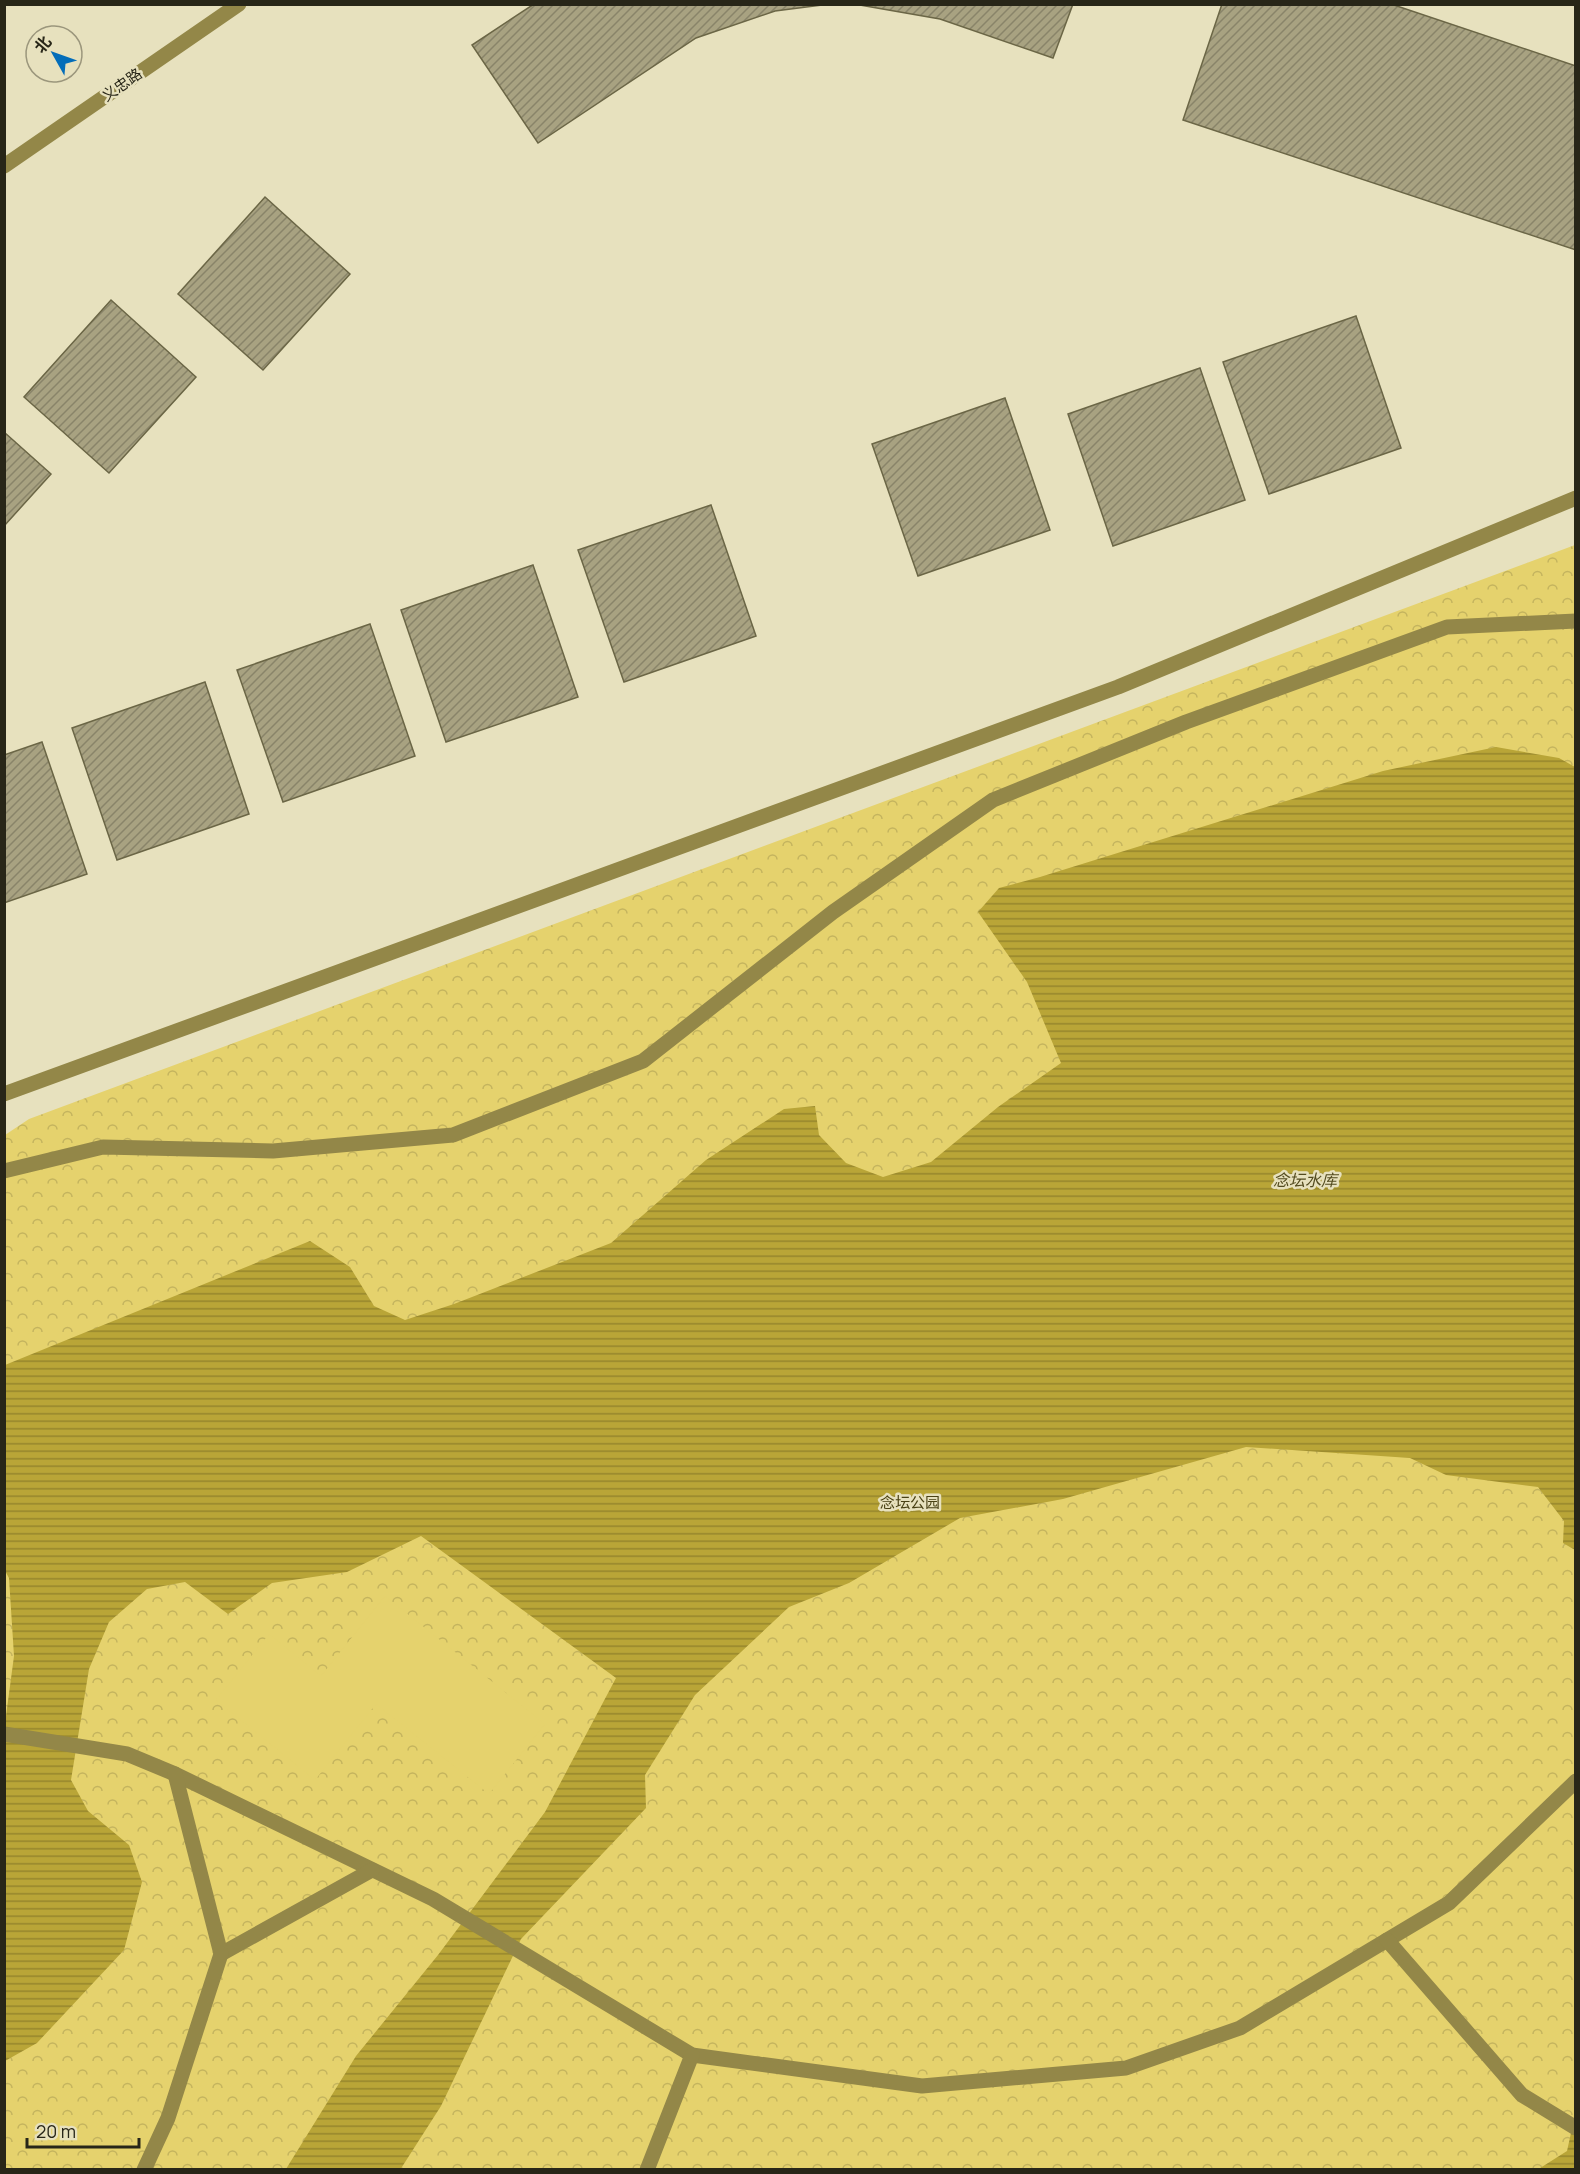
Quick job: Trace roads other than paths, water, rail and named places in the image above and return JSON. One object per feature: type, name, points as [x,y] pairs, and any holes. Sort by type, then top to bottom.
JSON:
[{"type":"street","name":"义忠路","points":[[4,166],[239,4]]},
{"type":"street","points":[[4,1094],[1118,687],[1575,498]]},
{"type":"street","points":[[4,1171],[103,1148],[273,1151],[453,1135],[643,1061],[834,912],[993,800],[1186,722],[1447,627],[1575,621]]},
{"type":"street","points":[[4,1734],[127,1754],[175,1774],[433,1899],[692,2055],[922,2086],[1126,2068],[1240,2028],[1449,1903],[1575,1781]]},
{"type":"street","points":[[144,2169],[168,2118],[221,1954],[175,1774]]},
{"type":"street","points":[[221,1954],[372,1870]]},
{"type":"street","points":[[1387,1940],[1522,2095],[1575,2128]]},
{"type":"street","points":[[647,2169],[692,2055]]},
{"type":"water","name":"念坛水库","points":[[1496,747],[1559,758],[1575,767],[1575,1550],[1563,1543],[1564,1521],[1538,1487],[1446,1475],[1410,1458],[1246,1447],[1063,1499],[960,1518],[849,1583],[789,1607],[695,1695],[645,1775],[646,1808],[521,1939],[441,2106],[400,2170],[286,2169],[356,2056],[438,1955],[545,1812],[616,1678],[421,1536],[347,1572],[272,1583],[228,1614],[185,1582],[147,1589],[109,1622],[89,1669],[71,1780],[88,1811],[129,1845],[142,1882],[124,1950],[37,2043],[5,2061],[4,1731],[14,1656],[9,1578],[4,1569],[5,1365],[310,1241],[350,1267],[374,1306],[405,1320],[454,1304],[611,1243],[706,1160],[784,1109],[815,1106],[819,1135],[846,1163],[883,1177],[931,1162],[998,1107],[1061,1063],[1027,982],[978,912],[999,888],[1383,771]]},
{"type":"water","points":[[1575,2115],[1575,2169],[1537,2170],[1567,2151]]},
{"type":"park label","name":"念坛公园","points":[[910,1503]]}]
